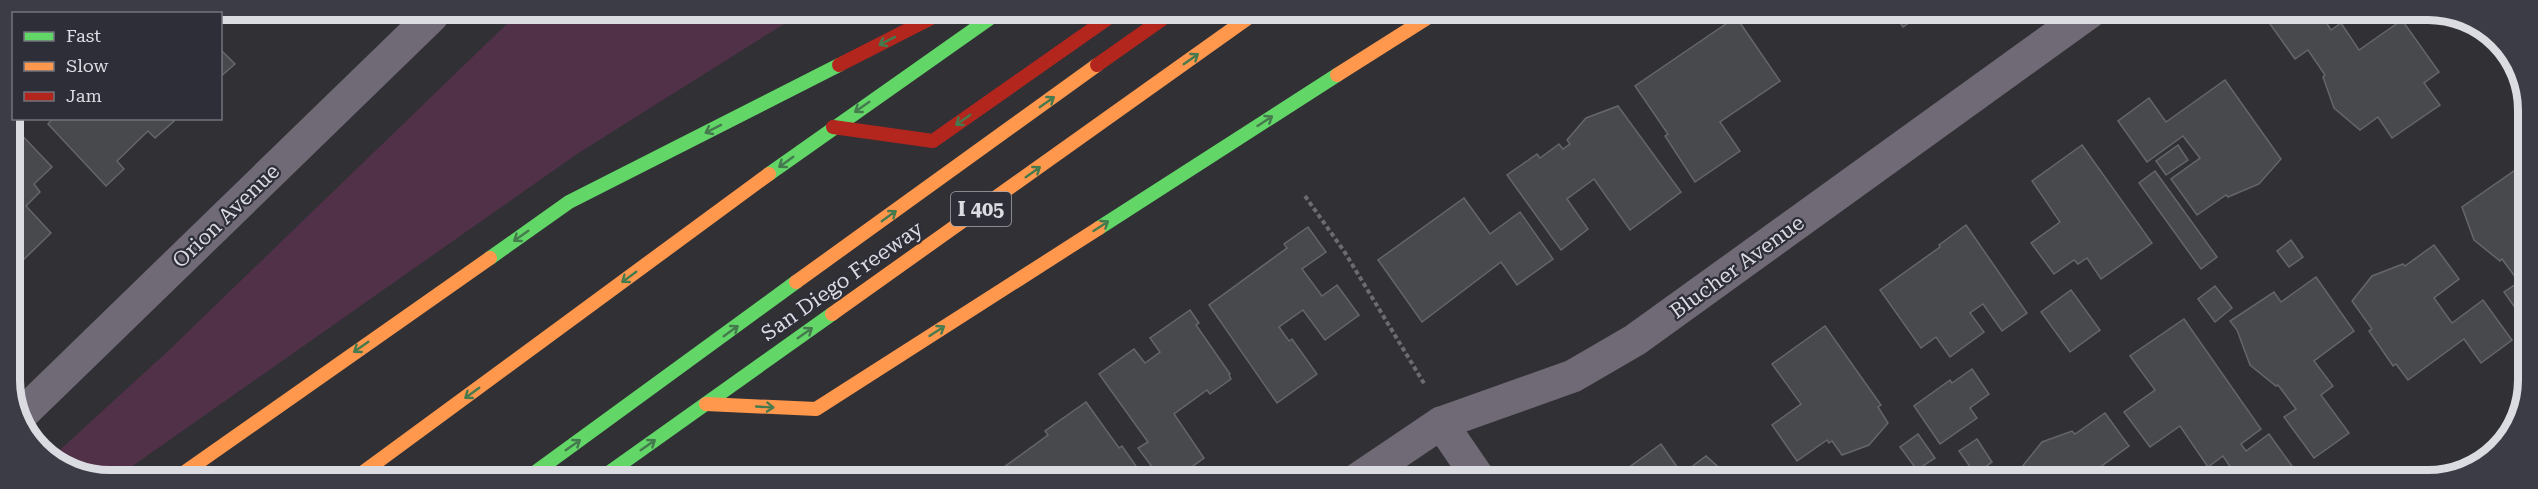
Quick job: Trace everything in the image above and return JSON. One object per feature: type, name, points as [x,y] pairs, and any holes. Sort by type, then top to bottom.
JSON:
[{"type":"highway","points":[[188,470],[569,202],[927,20]]},
{"type":"highway","points":[[366,470],[833,127],[987,20]]},
{"type":"highway","points":[[833,127],[933,141],[1105,20]]},
{"type":"highway","points":[[538,470],[981,148],[1162,20]]},
{"type":"highway","name":"San Diego Freeway","points":[[613,470],[1246,20]]},
{"type":"highway","points":[[706,404],[816,409],[1424,20]]},
{"type":"street","name":"Orion Avenue","points":[[25,411],[427,20]]},
{"type":"street","name":"Blucher Avenue","points":[[1371,470],[1441,423],[1573,376],[1635,340],[2079,20]]},
{"type":"street","points":[[1441,423],[1473,470]]},
{"type":"path","points":[[1305,196],[1344,251],[1420,374],[1441,423]]},
{"type":"shaded area","points":[[511,20],[790,20],[577,154],[127,470],[98,469],[81,465],[57,452],[168,351]]},
{"type":"building","points":[[1732,20],[1738,20],[1780,81],[1720,122],[1740,151],[1695,182],[1665,136],[1668,134],[1635,86]]},
{"type":"building","points":[[1898,20],[1913,20],[1903,27]]},
{"type":"building","points":[[2275,20],[2324,20],[2331,30],[2341,23],[2359,50],[2402,20],[2439,72],[2424,83],[2440,105],[2392,138],[2378,117],[2360,130],[2334,108],[2323,77],[2325,75],[2308,50],[2295,59],[2270,24]]},
{"type":"building","points":[[222,51],[235,64],[222,75]]},
{"type":"building","points":[[2225,80],[2281,159],[2259,184],[2228,197],[2226,195],[2197,215],[2171,179],[2200,158],[2183,136],[2147,162],[2118,121],[2149,98],[2166,122]]},
{"type":"building","points":[[1618,106],[1681,192],[1630,230],[1594,179],[1567,199],[1588,229],[1561,250],[1507,175],[1537,154],[1540,158],[1559,144],[1563,149],[1570,144],[1567,140],[1586,118]]},
{"type":"building","points":[[51,120],[174,121],[155,138],[148,131],[117,161],[124,169],[106,186],[48,124]]},
{"type":"building","points":[[20,133],[52,167],[34,184],[40,192],[26,206],[51,233],[20,263]]},
{"type":"building","points":[[2082,145],[2152,243],[2101,279],[2087,258],[2078,264],[2074,260],[2054,274],[2031,243],[2060,222],[2032,181]]},
{"type":"building","points":[[2178,145],[2188,160],[2166,175],[2156,161]]},
{"type":"building","points":[[2518,168],[2518,281],[2502,259],[2500,261],[2474,240],[2462,207]]},
{"type":"building","points":[[2155,171],[2217,257],[2201,269],[2139,183]]},
{"type":"building","points":[[1464,198],[1490,234],[1520,212],[1553,259],[1517,285],[1501,262],[1422,322],[1378,260]]},
{"type":"building","points":[[1966,225],[2027,313],[2002,331],[1983,304],[1970,313],[1984,332],[1950,357],[1936,337],[1921,348],[1880,290],[1940,247],[1939,245]]},
{"type":"building","points":[[1308,227],[1326,252],[1302,269],[1322,296],[1337,285],[1359,315],[1325,340],[1303,310],[1279,327],[1289,341],[1292,339],[1317,374],[1277,403],[1209,305],[1287,248],[1284,244]]},
{"type":"building","points":[[2291,240],[2303,257],[2289,267],[2277,251]]},
{"type":"building","points":[[2434,245],[2459,279],[2434,298],[2452,323],[2483,300],[2512,340],[2481,363],[2464,339],[2408,380],[2396,364],[2393,366],[2369,331],[2372,329],[2352,301],[2372,276],[2403,264],[2405,266]]},
{"type":"building","points":[[2316,277],[2354,331],[2314,361],[2333,386],[2321,395],[2349,433],[2314,458],[2284,417],[2296,409],[2278,385],[2276,386],[2250,365],[2237,330],[2230,321],[2274,292],[2281,302]]},
{"type":"building","points":[[2518,283],[2518,312],[2504,292]]},
{"type":"building","points":[[2215,286],[2232,308],[2215,322],[2198,299]]},
{"type":"building","points":[[2071,290],[2100,330],[2070,352],[2041,312]]},
{"type":"building","points":[[1190,310],[1199,323],[1196,325],[1230,374],[1231,379],[1210,394],[1207,390],[1174,414],[1204,458],[1187,470],[1154,470],[1138,448],[1148,442],[1099,374],[1134,349],[1145,363],[1160,352],[1150,338]]},
{"type":"building","points":[[2184,319],[2261,429],[2241,444],[2246,451],[2269,434],[2292,466],[2286,470],[2232,470],[2223,456],[2208,467],[2180,426],[2150,447],[2124,412],[2155,390],[2130,356]]},
{"type":"building","points":[[1825,326],[1881,405],[1878,407],[1888,423],[1869,445],[1842,455],[1832,441],[1829,443],[1827,440],[1797,461],[1772,425],[1801,404],[1772,364]]},
{"type":"building","points":[[1972,369],[1989,394],[1970,408],[1977,418],[1940,444],[1914,406],[1950,380],[1952,383]]},
{"type":"building","points":[[1086,402],[1119,448],[1122,446],[1139,470],[1000,470],[1048,435],[1045,431]]},
{"type":"building","points":[[2105,413],[2129,446],[2099,468],[2100,470],[2022,470],[2021,468],[2042,442],[2072,431],[2075,434]]},
{"type":"building","points":[[1918,434],[1935,458],[1917,470],[1900,447]]},
{"type":"building","points":[[1977,439],[1992,462],[1981,470],[1972,470],[1959,451]]},
{"type":"building","points":[[1661,444],[1679,470],[1625,470]]},
{"type":"building","points":[[1706,456],[1722,470],[1687,470]]},
{"type":"traffic: fast","points":[[769,174],[987,20]]},
{"type":"traffic: fast","points":[[490,258],[569,202],[839,65]]},
{"type":"traffic: fast","points":[[1099,228],[1337,75]]},
{"type":"traffic: fast","points":[[538,470],[796,282]]},
{"type":"traffic: fast","points":[[613,470],[832,314]]},
{"type":"traffic: slow","points":[[832,314],[1245,20]]},
{"type":"traffic: slow","points":[[1337,75],[1424,20]]},
{"type":"traffic: slow","points":[[796,282],[1097,65]]},
{"type":"traffic: slow","points":[[366,470],[769,174]]},
{"type":"traffic: slow","points":[[706,404],[816,409],[1099,228]]},
{"type":"traffic: slow","points":[[188,470],[490,258]]},
{"type":"traffic: jam","points":[[839,65],[927,20]]},
{"type":"traffic: jam","points":[[833,127],[933,141],[1105,20]]},
{"type":"traffic: jam","points":[[1097,65],[1161,20]]}]
